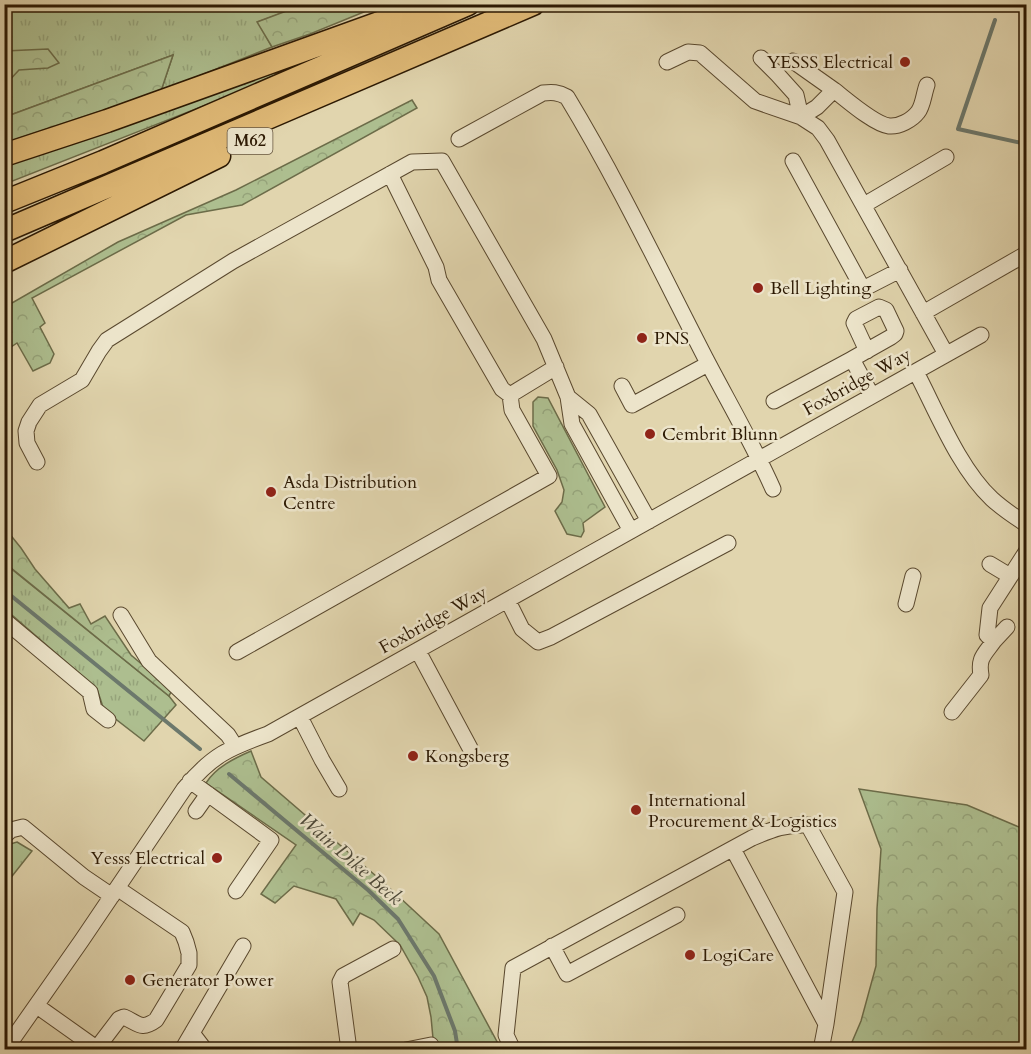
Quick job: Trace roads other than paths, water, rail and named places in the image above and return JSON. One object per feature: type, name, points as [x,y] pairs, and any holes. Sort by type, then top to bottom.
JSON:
[{"type":"highway","points":[[4,155],[129,113],[432,4]]},
{"type":"highway","name":"M62","points":[[4,202],[103,162],[468,4]]},
{"type":"highway","name":"M62","points":[[4,262],[533,4]]},
{"type":"highway","name":"M62","points":[[4,231],[495,22]]},
{"type":"street","points":[[667,62],[688,52],[700,53],[755,101],[801,117],[818,128],[946,354]]},
{"type":"street","points":[[761,58],[796,95],[801,117]]},
{"type":"street","points":[[793,61],[871,118],[886,126],[895,126],[909,120],[919,111],[927,85]]},
{"type":"street","points":[[801,117],[817,107],[834,90]]},
{"type":"street","points":[[459,139],[543,93],[561,93],[567,97],[641,231],[708,364],[760,459],[773,489]]},
{"type":"street","points":[[864,206],[946,157]]},
{"type":"street","points":[[37,462],[27,443],[26,431],[29,422],[40,405],[82,380],[107,340],[233,261],[412,162],[442,161],[544,339],[568,398],[572,424],[631,531]]},
{"type":"street","points":[[793,161],[863,290],[900,270]]},
{"type":"street","points":[[237,652],[549,476],[512,410],[510,395],[502,389],[439,280],[436,267],[390,174]]},
{"type":"street","points":[[923,313],[1024,255]]},
{"type":"street","name":"Foxbridge Way","points":[[5,1050],[190,782],[216,757],[300,717],[981,335]]},
{"type":"street","points":[[774,401],[867,351]]},
{"type":"street","points":[[852,359],[872,396]]},
{"type":"street","points":[[622,386],[632,405],[708,364]]},
{"type":"street","points":[[510,395],[556,368]]},
{"type":"street","points":[[916,372],[969,471],[992,499],[1026,524]]},
{"type":"street","points":[[568,398],[589,414],[649,521]]},
{"type":"street","points":[[508,601],[522,629],[538,642],[728,543]]},
{"type":"street","points":[[994,641],[987,635],[990,608],[1026,552]]},
{"type":"street","points":[[990,564],[1010,576]]},
{"type":"street","points":[[906,604],[913,576]]},
{"type":"street","points":[[121,615],[149,661],[228,735],[236,746]]},
{"type":"street","points":[[4,620],[90,692],[94,709],[108,720]]},
{"type":"street","points":[[952,712],[981,675],[979,665],[983,656],[1007,627]]},
{"type":"street","points":[[418,651],[470,748]]},
{"type":"street","points":[[300,717],[339,789]]},
{"type":"street","points":[[190,782],[271,840],[236,891]]},
{"type":"street","points":[[196,811],[208,794]]},
{"type":"street","points":[[513,1050],[506,1035],[513,968],[733,849],[774,828],[792,824],[808,825],[845,892],[821,1050]]},
{"type":"street","points":[[4,836],[11,830],[23,827],[84,877],[115,892],[182,932],[189,953],[189,965],[156,1020],[149,1026],[142,1026],[124,1017],[118,1019],[98,1049],[37,1005]]},
{"type":"street","points":[[733,849],[826,1024]]},
{"type":"street","points":[[552,946],[567,974],[677,915]]},
{"type":"street","points":[[182,1050],[243,946]]},
{"type":"street","points":[[349,1050],[340,982],[343,976],[393,949]]},
{"type":"street","points":[[192,1034],[205,1050]]},
{"type":"street","points":[[406,1050],[431,1045]]},
{"type":"waterway","points":[[995,20],[958,129],[1026,144]]},
{"type":"waterway","name":"Wain Dike Beck","points":[[4,590],[200,749]]},
{"type":"waterway","name":"Wain Dike Beck","points":[[229,774],[368,890],[398,919],[434,976],[455,1031],[458,1050]]},
{"type":"place","name":"YESSS Electrical","points":[[905,62]]},
{"type":"place","name":"Bell Lighting","points":[[758,288]]},
{"type":"place","name":"PNS","points":[[642,338]]},
{"type":"place","name":"Cembrit Blunn","points":[[650,434]]},
{"type":"place","name":"Asda Distribution Centre","points":[[271,492]]},
{"type":"place","name":"Kongsberg","points":[[413,756]]},
{"type":"place","name":"International Procurement & Logistics","points":[[636,810]]},
{"type":"place","name":"Yesss Electrical","points":[[217,858]]},
{"type":"place","name":"LogiCare","points":[[690,955]]},
{"type":"place","name":"Generator Power","points":[[130,980]]}]
